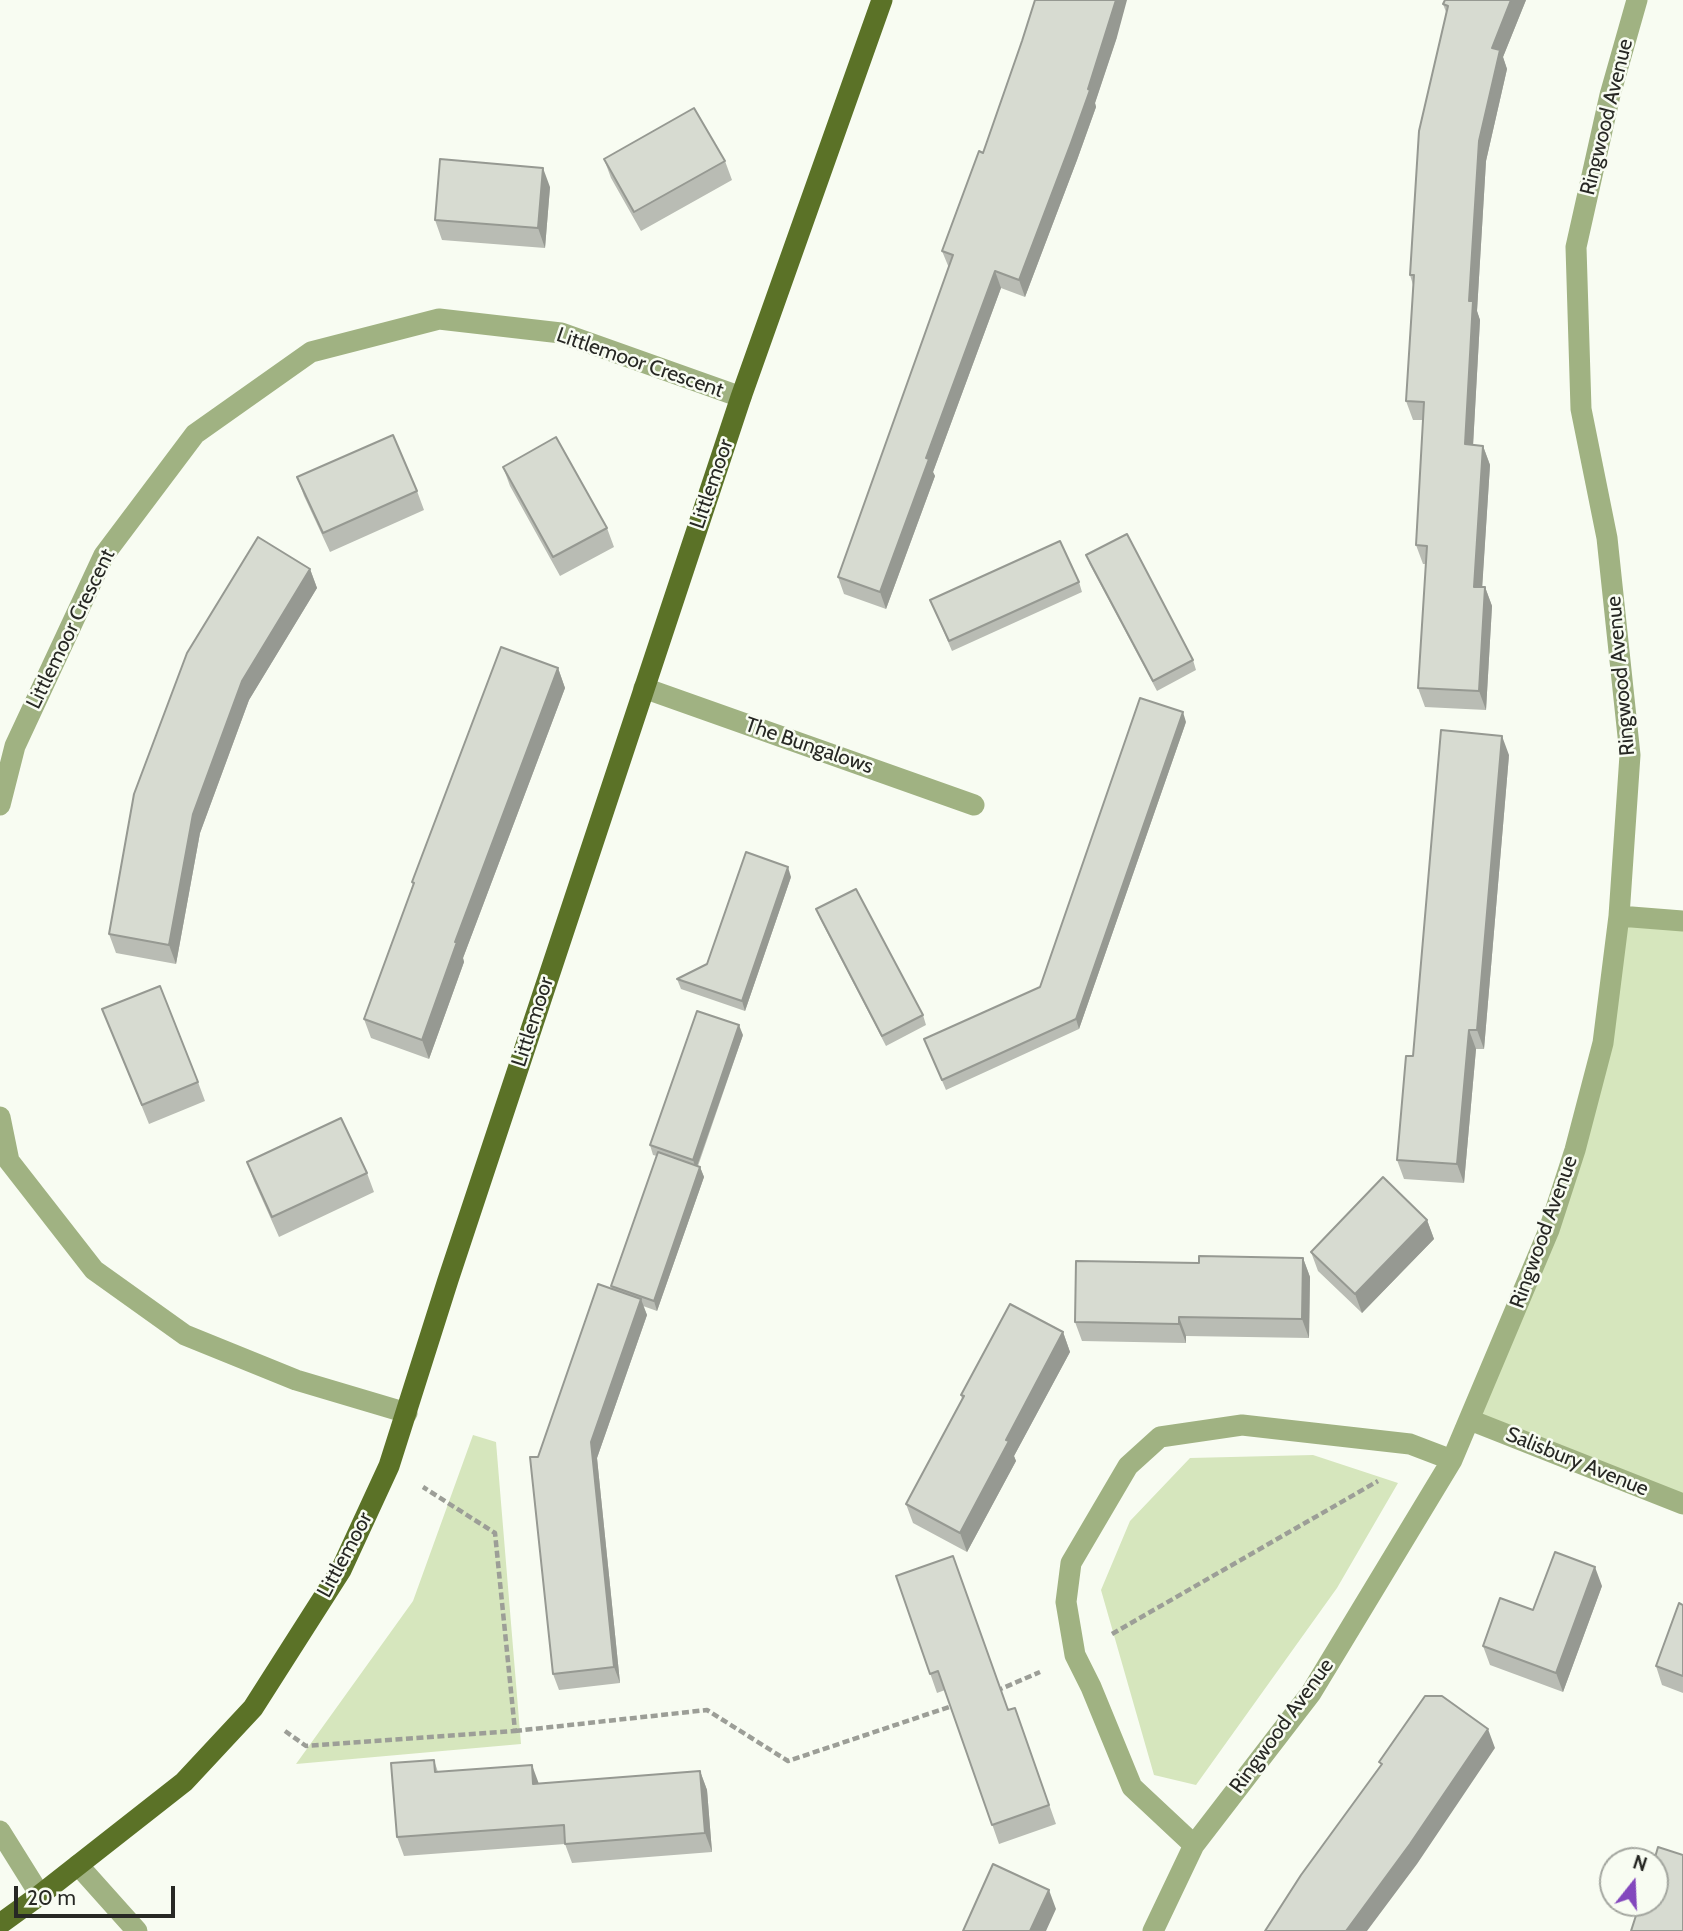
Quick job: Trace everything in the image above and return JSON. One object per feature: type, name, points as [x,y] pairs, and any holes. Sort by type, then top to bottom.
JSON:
[{"type":"main road","name":"Littlemoor","points":[[0,1924],[184,1782],[253,1708],[341,1570],[389,1466],[448,1280],[741,397],[882,0]]},
{"type":"street","name":"Ringwood Avenue","points":[[1153,1931],[1194,1845],[1311,1693],[1452,1460],[1549,1230],[1575,1150],[1603,1043],[1619,916],[1630,755],[1607,538],[1581,409],[1576,247],[1610,95],[1637,0]]},
{"type":"street","name":"Littlemoor Crescent","points":[[0,806],[15,746],[104,555],[195,434],[311,352],[439,319],[561,333],[741,397]]},
{"type":"street","name":"The Bungalows","points":[[644,688],[974,804]]},
{"type":"street","points":[[1619,916],[1683,920]]},
{"type":"street","points":[[0,1116],[9,1161],[94,1270],[185,1335],[296,1380],[407,1413]]},
{"type":"street","name":"Salisbury Avenue","points":[[1470,1420],[1683,1504]]},
{"type":"street","points":[[1194,1845],[1132,1787],[1075,1655],[1066,1602],[1072,1563],[1128,1466],[1160,1437],[1242,1425],[1410,1444],[1452,1460]]},
{"type":"street","points":[[0,1831],[40,1895]]},
{"type":"street","points":[[78,1865],[137,1931]]},
{"type":"path","points":[[993,1692],[1075,1655],[1379,1480],[1410,1444]]},
{"type":"path","points":[[389,1466],[495,1533],[515,1731]]},
{"type":"path","points":[[253,1708],[306,1746],[515,1731],[707,1710],[788,1761],[968,1700]]},
{"type":"green space","points":[[1619,916],[1683,921],[1683,1504],[1470,1420],[1575,1150]]},
{"type":"green space","points":[[473,1435],[496,1442],[521,1744],[296,1764],[413,1601]]},
{"type":"green space","points":[[1313,1455],[1398,1483],[1337,1588],[1196,1785],[1154,1775],[1101,1590],[1130,1521],[1190,1458]]},
{"type":"building","points":[[1035,0],[1116,0],[1088,89],[1090,90],[1019,280],[995,271],[880,592],[838,577],[953,255],[942,251],[979,151],[983,153]]},
{"type":"building","points":[[1445,0],[1511,0],[1492,48],[1500,50],[1479,141],[1469,301],[1473,301],[1465,444],[1483,446],[1474,587],[1485,587],[1479,691],[1418,688],[1427,546],[1416,545],[1424,402],[1406,401],[1414,275],[1410,275],[1419,131],[1448,6],[1443,4]]},
{"type":"building","points":[[694,108],[725,161],[634,212],[604,159]]},
{"type":"building","points":[[440,159],[543,168],[538,228],[435,220]]},
{"type":"building","points":[[393,435],[417,491],[323,533],[297,477]]},
{"type":"building","points":[[556,437],[607,528],[553,557],[503,467]]},
{"type":"building","points":[[1127,534],[1193,660],[1153,681],[1086,555]]},
{"type":"building","points":[[258,537],[310,569],[242,681],[193,814],[169,945],[109,934],[134,794],[187,653]]},
{"type":"building","points":[[1060,541],[1079,582],[949,641],[930,600]]},
{"type":"building","points":[[501,647],[558,668],[455,942],[422,1040],[364,1019],[414,883],[412,882]]},
{"type":"building","points":[[1140,698],[1183,712],[1076,1019],[942,1080],[924,1039],[1040,987]]},
{"type":"building","points":[[1441,730],[1502,736],[1477,1030],[1469,1030],[1457,1164],[1397,1160],[1406,1056],[1413,1056]]},
{"type":"building","points":[[746,852],[788,867],[742,1001],[677,979],[707,964]]},
{"type":"building","points":[[856,889],[923,1015],[882,1036],[816,909]]},
{"type":"building","points":[[160,986],[198,1082],[142,1105],[102,1009]]},
{"type":"building","points":[[697,1011],[739,1025],[693,1160],[650,1145]]},
{"type":"building","points":[[341,1118],[367,1173],[272,1217],[247,1162]]},
{"type":"building","points":[[658,1152],[700,1167],[654,1301],[611,1286]]},
{"type":"building","points":[[1383,1177],[1427,1220],[1355,1294],[1311,1252]]},
{"type":"building","points":[[1199,1256],[1303,1258],[1302,1319],[1179,1317],[1179,1324],[1075,1322],[1076,1261],[1199,1263]]},
{"type":"building","points":[[598,1284],[641,1299],[591,1442],[614,1667],[553,1674],[530,1457],[538,1457]]},
{"type":"building","points":[[1010,1304],[1063,1332],[960,1533],[906,1504]]},
{"type":"building","points":[[1555,1552],[1595,1567],[1556,1673],[1483,1646],[1500,1598],[1533,1610]]},
{"type":"building","points":[[953,1556],[1008,1710],[1015,1708],[1049,1805],[992,1825],[938,1671],[930,1674],[896,1576]]},
{"type":"building","points":[[1679,1603],[1683,1605],[1683,1676],[1656,1666]]},
{"type":"building","points":[[1425,1696],[1442,1696],[1488,1729],[1410,1844],[1346,1931],[1265,1931],[1301,1875],[1382,1764],[1379,1762]]},
{"type":"building","points":[[434,1760],[435,1772],[532,1765],[533,1784],[700,1771],[705,1833],[565,1844],[564,1825],[397,1837],[391,1763]]},
{"type":"building","points":[[1669,1851],[1683,1855],[1683,1931],[1631,1931],[1636,1917],[1669,1917]]},
{"type":"building","points":[[993,1864],[1049,1890],[1030,1931],[963,1931]]}]
